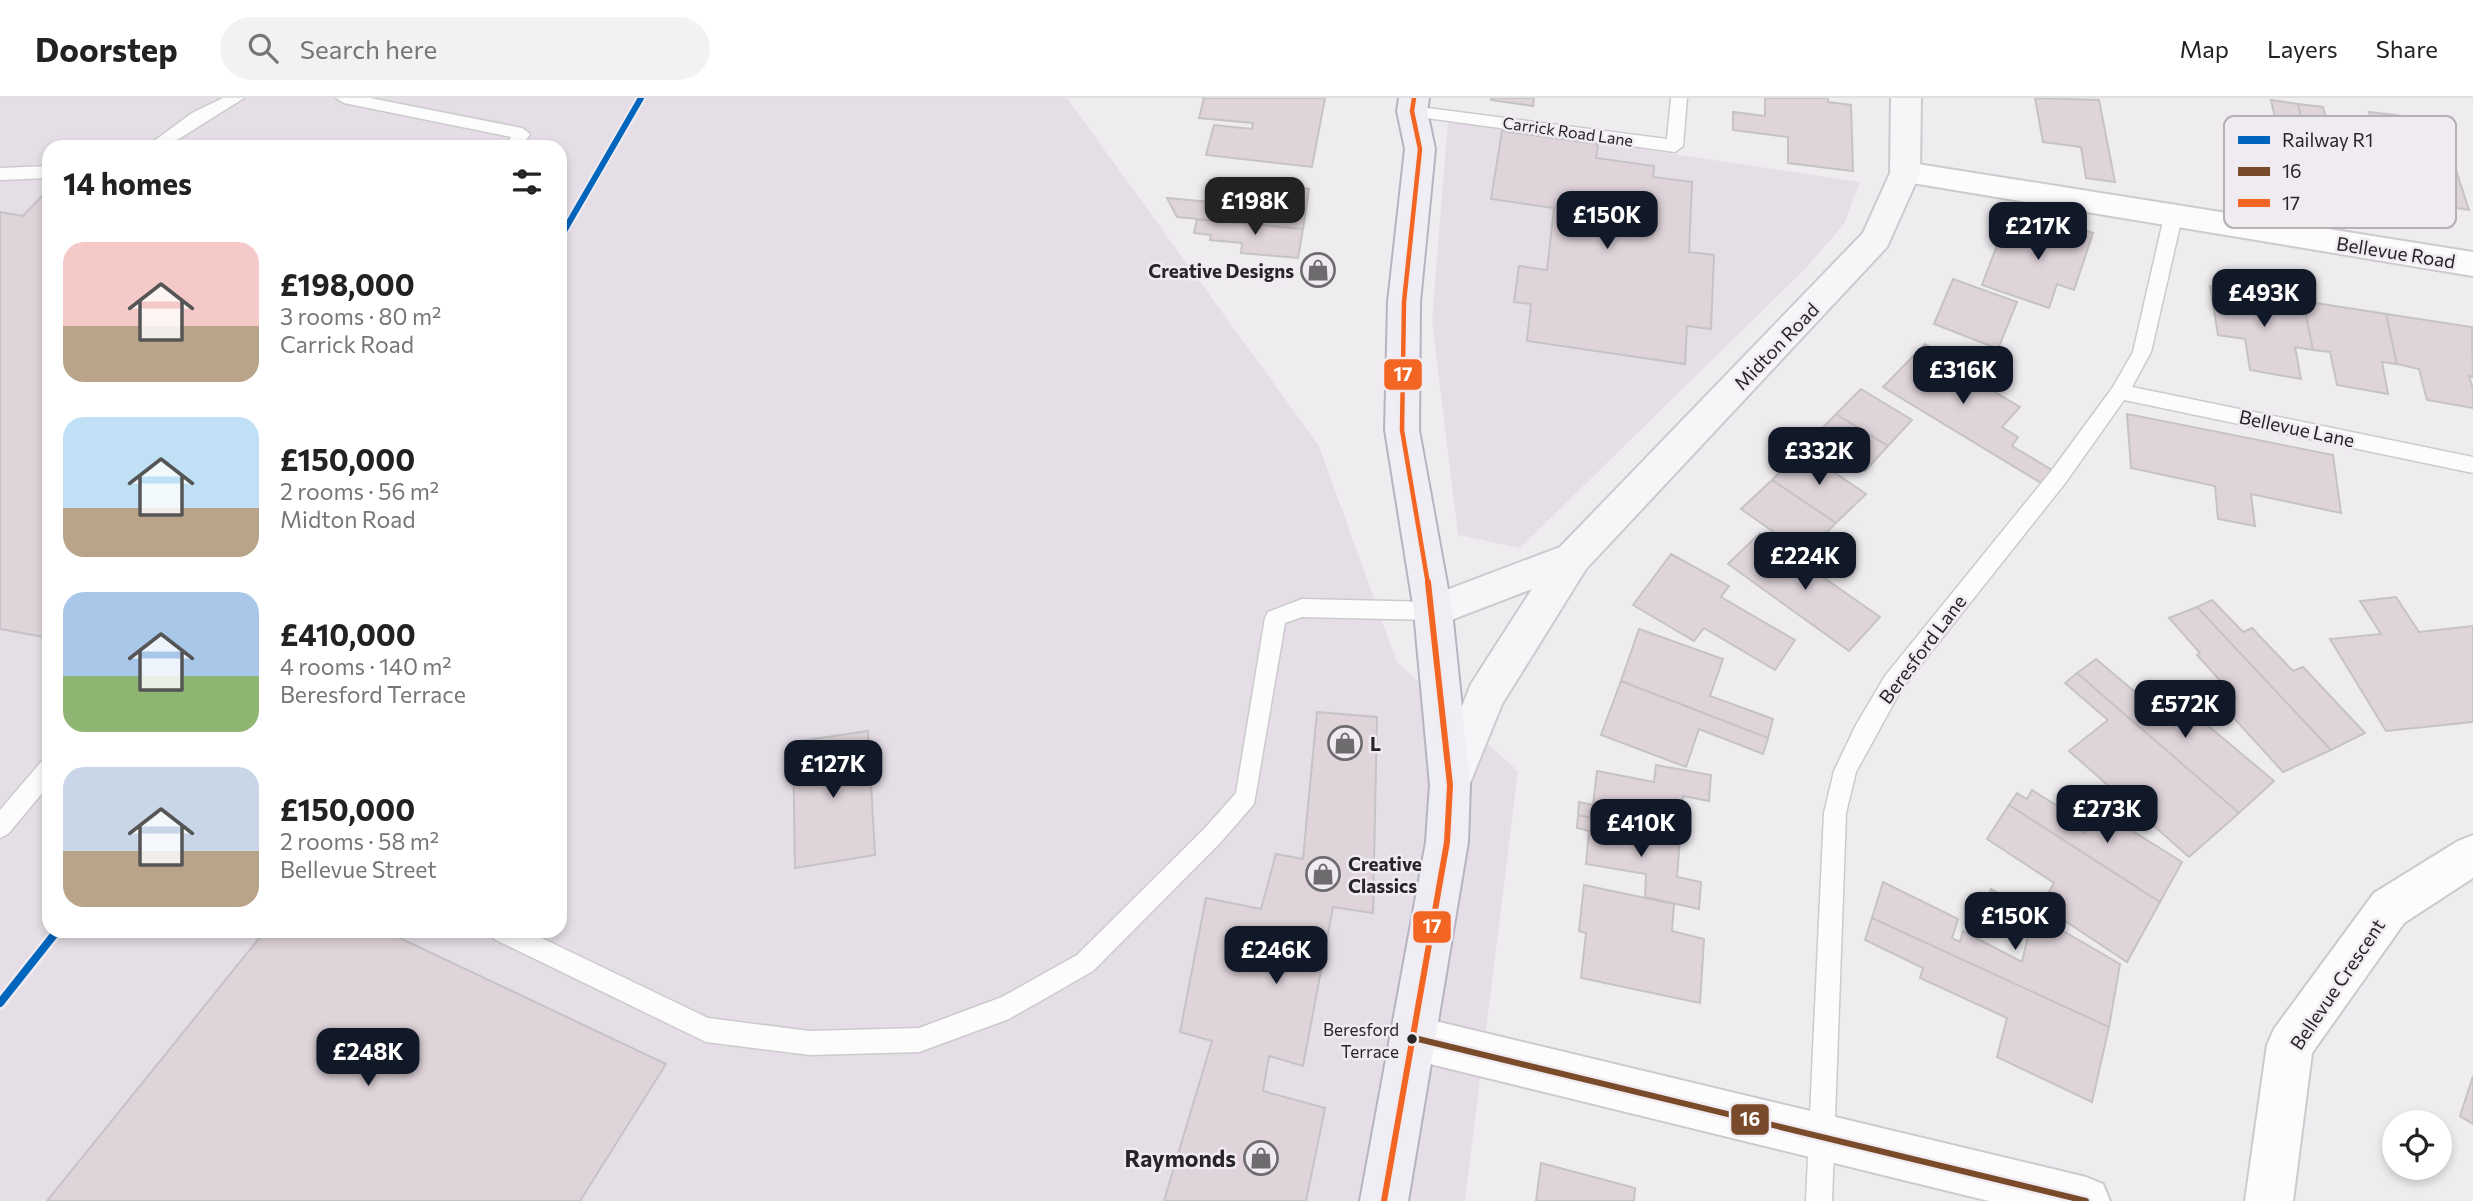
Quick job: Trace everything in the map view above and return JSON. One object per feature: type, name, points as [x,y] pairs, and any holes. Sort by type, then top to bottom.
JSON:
[{"type":"main road","points":[[1384,1201],[1447,842],[1450,785],[1433,611],[1402,430],[1404,302],[1420,149],[1413,104]]},
{"type":"street","name":"Midton Road","points":[[1450,785],[1485,696],[1573,558],[1876,239],[1905,173],[1906,98]]},
{"type":"street","name":"Bellevue Road","points":[[1905,173],[2224,225]]},
{"type":"street","name":"Bellevue Road","points":[[2243,228],[2473,264]]},
{"type":"street","name":"Midton Road","points":[[1433,611],[1573,558]]},
{"type":"street","name":"Bellevue Crescent","points":[[2269,1201],[2290,1045],[2389,908],[2473,855]]},
{"type":"street","points":[[1414,1038],[2086,1201]]},
{"type":"lane","points":[[164,140],[198,117],[236,98]]},
{"type":"lane","points":[[344,98],[522,134],[518,140]]},
{"type":"lane","name":"Carrick Road Lane","points":[[1413,104],[1675,146],[1679,98]]},
{"type":"lane","points":[[0,174],[42,172]]},
{"type":"lane","name":"Beresford Lane","points":[[1819,1201],[1835,813],[1845,771],[1893,683],[2059,476],[2120,392],[2141,352],[2173,217]]},
{"type":"lane","name":"Bellevue Lane","points":[[2120,392],[2473,465]]},
{"type":"lane","points":[[516,938],[706,1030],[810,1043],[919,1041],[1009,1007],[1085,963],[1213,835],[1246,797],[1275,618],[1302,608],[1433,611]]},
{"type":"lane","points":[[0,827],[42,777]]},
{"type":"shaded area","points":[[0,98],[1067,98],[1319,446],[1397,662],[1518,771],[1465,1201],[0,1201]]},
{"type":"shaded area","points":[[1448,120],[1860,182],[1844,224],[1804,270],[1520,548],[1458,535],[1432,321]]},
{"type":"building","points":[[1204,98],[1325,98],[1312,167],[1206,155],[1214,125],[1252,129],[1253,123],[1199,118]]},
{"type":"building","points":[[1534,98],[1533,106],[1491,100]]},
{"type":"building","points":[[1765,98],[1828,98],[1828,102],[1851,105],[1853,171],[1788,163],[1788,137],[1733,130],[1733,112],[1765,116]]},
{"type":"building","points":[[2035,98],[2099,100],[2115,182],[2086,178],[2081,147],[2043,142]]},
{"type":"building","points":[[2271,100],[2298,104],[2301,116],[2275,116]]},
{"type":"building","points":[[2298,104],[2323,107],[2325,116],[2301,116]]},
{"type":"building","points":[[2369,112],[2395,116],[2370,116]]},
{"type":"building","points":[[1502,131],[1598,144],[1596,158],[1654,166],[1653,177],[1692,182],[1689,252],[1714,255],[1711,329],[1687,326],[1685,364],[1527,341],[1531,304],[1514,302],[1519,266],[1547,270],[1554,208],[1491,199]]},
{"type":"building","points":[[2456,170],[2469,210],[2456,208]]},
{"type":"building","points":[[1253,183],[1309,189],[1303,229],[1177,217],[1167,198],[1232,204],[1235,189],[1252,190]]},
{"type":"building","points":[[42,196],[42,637],[0,629],[0,212],[23,216]]},
{"type":"building","points":[[1197,219],[1303,229],[1298,258],[1241,253],[1242,243],[1210,240],[1211,235],[1194,233]]},
{"type":"building","points":[[2024,220],[2066,234],[2069,225],[2093,233],[2074,290],[2057,284],[2049,308],[1982,285],[2002,232],[2018,237]]},
{"type":"building","points":[[1953,279],[2017,302],[1998,349],[1934,324]]},
{"type":"building","points":[[2210,286],[2303,301],[2313,350],[2295,347],[2301,379],[2250,370],[2245,339],[2218,335]]},
{"type":"building","points":[[2303,301],[2386,314],[2397,364],[2382,362],[2388,394],[2337,385],[2330,352],[2313,350]]},
{"type":"building","points":[[2386,314],[2472,327],[2473,377],[2469,376],[2473,389],[2473,408],[2427,400],[2419,369],[2397,364]]},
{"type":"building","points":[[1925,344],[1982,378],[1978,382],[2020,407],[2002,427],[2018,437],[2012,446],[2052,470],[2041,483],[1883,387]]},
{"type":"building","points":[[1861,389],[1912,420],[1888,446],[1836,414]]},
{"type":"building","points":[[1836,414],[1888,446],[1865,471],[1813,438]]},
{"type":"building","points":[[2127,414],[2333,455],[2341,513],[2251,494],[2255,526],[2218,519],[2215,486],[2131,468]]},
{"type":"building","points":[[1801,450],[1866,494],[1836,523],[1772,480]]},
{"type":"building","points":[[1772,480],[1836,523],[1805,554],[1741,509]]},
{"type":"building","points":[[1760,533],[1880,617],[1849,651],[1728,564]]},
{"type":"building","points":[[1671,554],[1729,586],[1721,597],[1795,640],[1775,670],[1704,628],[1694,641],[1633,605]]},
{"type":"building","points":[[2396,597],[2419,632],[2473,626],[2473,722],[2386,731],[2330,639],[2381,634],[2360,601]]},
{"type":"building","points":[[2212,600],[2243,632],[2252,628],[2293,671],[2303,667],[2365,733],[2331,750],[2197,607]]},
{"type":"building","points":[[2197,607],[2331,750],[2283,772],[2221,704],[2236,698],[2197,655],[2200,653],[2169,618]]},
{"type":"building","points":[[1639,629],[1723,659],[1710,696],[1773,719],[1768,738],[1621,681]]},
{"type":"building","points":[[2096,659],[2159,712],[2175,698],[2274,781],[2239,813],[2077,673]]},
{"type":"building","points":[[2077,673],[2239,813],[2189,857],[2069,751],[2108,720],[2065,683]]},
{"type":"building","points":[[1621,681],[1768,738],[1763,754],[1699,729],[1686,767],[1601,735]]},
{"type":"building","points":[[1317,712],[1377,717],[1373,913],[1333,907],[1303,1066],[1269,1056],[1263,1091],[1325,1108],[1306,1201],[1164,1201],[1212,1041],[1180,1032],[1206,898],[1261,909],[1276,854],[1303,859]]},
{"type":"building","points":[[868,731],[875,855],[795,868],[793,742]]},
{"type":"building","points":[[1656,765],[1711,775],[1709,801],[1683,796],[1680,837],[1578,815],[1579,802],[1593,805],[1597,771],[1654,782]]},
{"type":"building","points":[[2032,790],[2072,815],[2068,822],[2085,833],[2099,810],[2182,862],[2160,902],[2009,805],[2017,793],[2027,799]]},
{"type":"building","points":[[2009,805],[2160,902],[2127,962],[2041,905],[2054,883],[1987,839]]},
{"type":"building","points":[[1578,815],[1680,837],[1677,877],[1701,882],[1699,909],[1645,897],[1646,874],[1586,864],[1589,831],[1577,828]]},
{"type":"building","points":[[1883,882],[1958,919],[1952,938],[1960,942],[1963,931],[2022,962],[2028,936],[1983,911],[1991,889],[2120,964],[2109,1027],[1872,918]]},
{"type":"building","points":[[1584,885],[1674,904],[1672,931],[1704,939],[1700,1003],[1581,978],[1586,933],[1579,931]]},
{"type":"building","points":[[1872,918],[2109,1027],[2092,1102],[1997,1057],[2007,1018],[1920,978],[1923,968],[1865,940]]},
{"type":"building","points":[[259,938],[400,938],[666,1064],[580,1201],[47,1201]]},
{"type":"building","points":[[2473,1076],[2473,1124],[2460,1116]]},
{"type":"building","points":[[1541,1163],[1635,1188],[1634,1201],[1536,1201]]},
{"type":"rail line","name":"R1","points":[[567,226],[641,98]]},
{"type":"rail line","name":"R1","points":[[0,1003],[51,938]]},
{"type":"transit line","name":"17","points":[[1384,1201],[1447,842],[1450,785],[1433,611],[1402,430],[1404,302],[1420,149],[1412,111],[1414,98]]},
{"type":"transit line","name":"16","points":[[1414,1038],[2086,1201]]},
{"type":"place","name":"Creative Designs","points":[[1318,270]]},
{"type":"place","name":"L","points":[[1345,743]]},
{"type":"place","name":"Creative Classics","points":[[1323,874]]},
{"type":"place","name":"Beresford Terrace","points":[[1412,1039]]},
{"type":"place","name":"Raymonds","points":[[1261,1158]]}]
